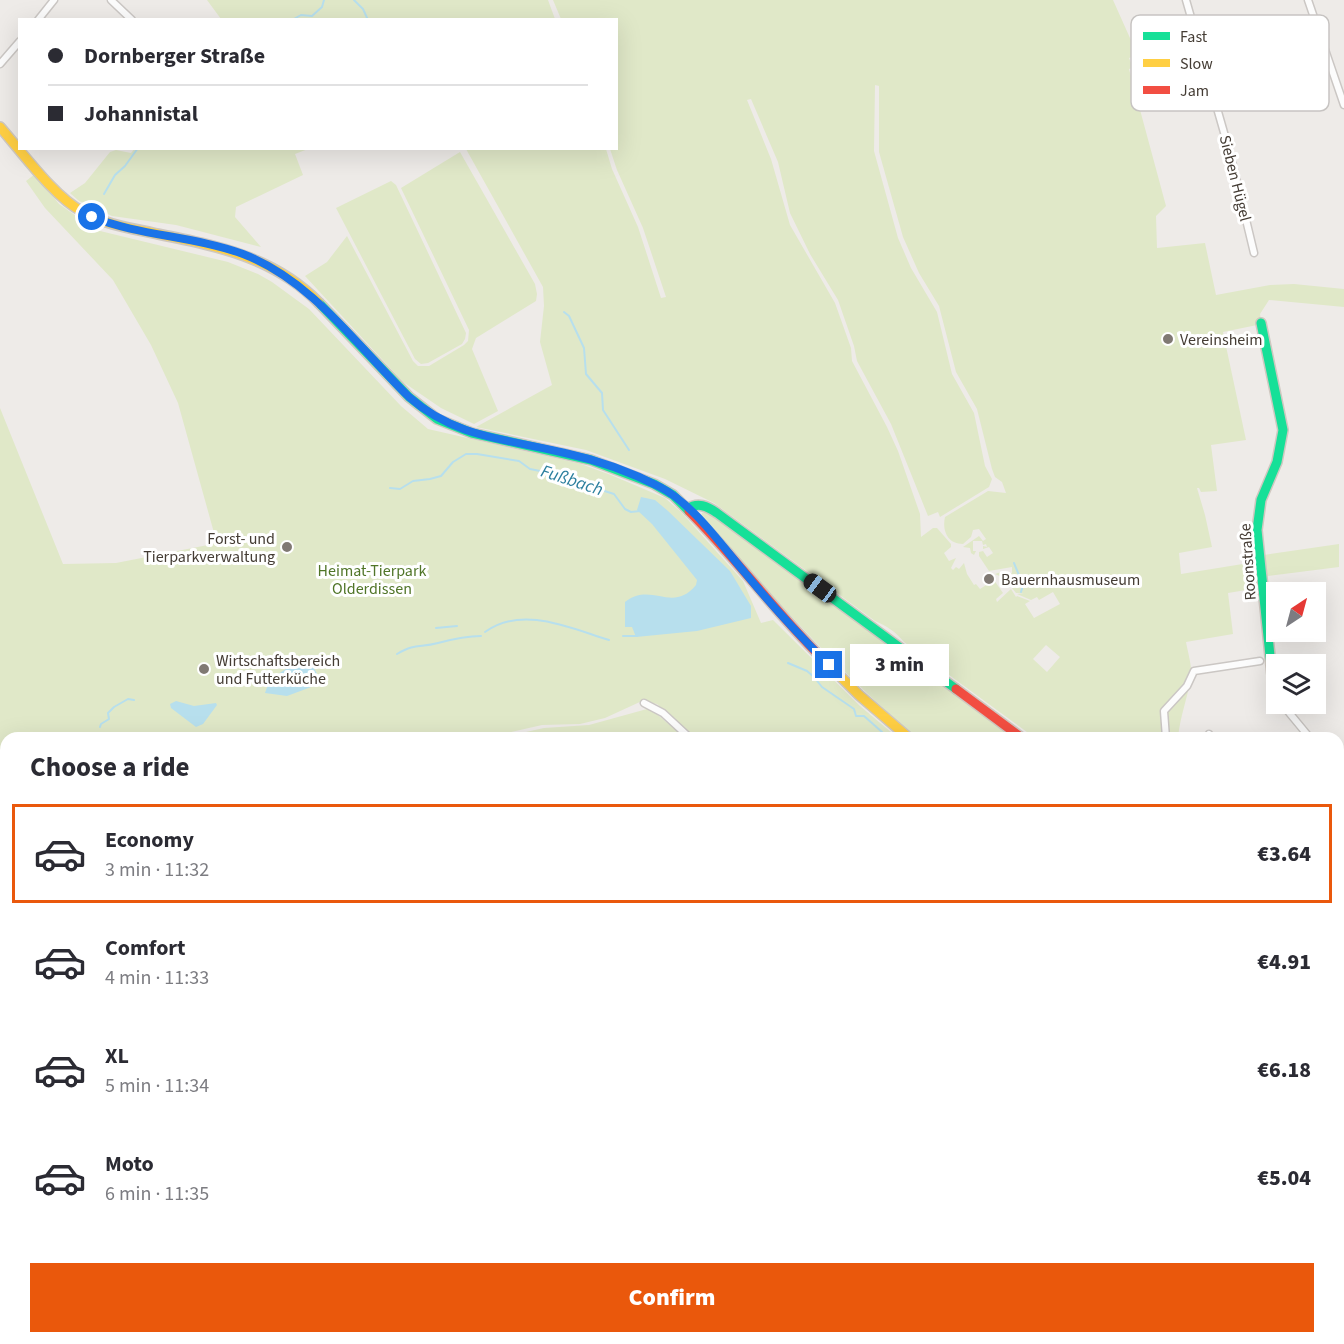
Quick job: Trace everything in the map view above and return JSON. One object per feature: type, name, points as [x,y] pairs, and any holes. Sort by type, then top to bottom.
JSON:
[{"type":"main road","points":[[0,127],[18,147]]},
{"type":"main road","points":[[20,150],[60,195],[82,212],[116,225],[243,254],[277,271],[312,296],[409,397],[437,419],[472,433],[591,460],[673,495],[802,639],[859,695],[902,732]]},
{"type":"main road","name":"Roonstraße","points":[[1261,323],[1283,430],[1277,462],[1261,500],[1257,530],[1270,654]]},
{"type":"main road","points":[[687,508],[693,504],[700,504],[726,519],[1014,732]]},
{"type":"street","points":[[40,18],[54,0]]},
{"type":"street","points":[[111,0],[130,18]]},
{"type":"street","name":"Sieben Hügel","points":[[1186,0],[1190,15]]},
{"type":"street","points":[[1308,0],[1313,15]]},
{"type":"street","points":[[0,64],[18,43]]},
{"type":"street","points":[[1329,61],[1344,105]]},
{"type":"street","name":"Sieben Hügel","points":[[1219,111],[1254,253]]},
{"type":"street","points":[[1166,732],[1164,711],[1187,686],[1194,671],[1260,662]]},
{"type":"street","points":[[644,703],[663,713],[684,732]]},
{"type":"street","points":[[1291,714],[1306,732]]},
{"type":"green space","points":[[207,0],[548,0],[555,18],[220,18]]},
{"type":"green space","points":[[553,0],[1113,0],[1131,40],[1131,57],[1129,58],[1131,68],[1129,69],[1131,111],[1140,111],[1166,206],[1156,216],[1157,248],[1205,243],[1216,295],[1270,285],[1294,284],[1344,289],[1344,307],[1269,300],[1260,314],[1262,324],[1223,332],[1246,440],[1211,445],[1217,491],[1201,492],[1197,488],[1212,547],[1179,553],[1181,574],[1255,562],[1258,588],[1228,593],[1233,634],[1186,642],[1191,676],[1179,732],[1027,732],[904,642],[898,635],[875,621],[714,503],[665,479],[586,450],[476,427],[552,385],[540,342],[544,306],[543,287],[467,150],[606,150],[612,169],[638,227],[661,298],[666,297],[643,228],[610,150],[618,150],[618,18],[561,18]],"holes":[[[875,85],[879,86],[879,152],[903,237],[919,273],[939,306],[956,372],[977,409],[992,469],[995,477],[1002,482],[1006,493],[988,491],[945,517],[945,531],[953,542],[963,544],[971,537],[973,530],[979,529],[986,539],[983,541],[979,536],[963,547],[970,548],[974,555],[976,551],[973,551],[973,541],[982,541],[983,545],[986,544],[987,547],[983,546],[983,549],[989,547],[993,553],[987,557],[983,551],[979,552],[979,556],[989,571],[1012,567],[1012,573],[1005,574],[1004,571],[995,574],[1004,578],[1016,593],[1024,593],[1017,594],[1031,600],[1037,597],[1039,600],[1053,592],[1060,604],[1034,618],[1025,604],[1030,601],[1016,597],[1011,589],[997,602],[996,599],[1003,593],[994,580],[980,589],[976,584],[974,585],[967,574],[964,563],[959,569],[956,567],[953,570],[951,568],[956,558],[949,561],[944,553],[951,547],[951,544],[937,528],[933,528],[921,537],[920,514],[898,451],[852,361],[851,348],[835,303],[790,225],[771,159],[747,100],[751,99],[778,162],[790,213],[810,254],[838,300],[857,361],[891,424],[928,516],[938,512],[940,517],[989,487],[992,479],[985,466],[974,413],[952,374],[937,312],[911,268],[898,238],[874,151]],[[1046,645],[1060,657],[1047,672],[1033,659]]]},
{"type":"green space","points":[[116,150],[131,153],[133,150],[305,150],[295,154],[303,175],[236,207],[235,217],[261,247],[176,225],[112,216],[79,201],[70,193],[85,183],[110,152]]},
{"type":"green space","points":[[460,152],[535,284],[537,294],[536,301],[476,338],[472,349],[498,411],[474,424],[441,408],[403,382],[305,276],[327,262],[347,236],[413,361],[418,366],[429,366],[464,345],[468,341],[469,330],[401,188]]},
{"type":"green space","name":"Heimat-Tierpark Olderdissen","points":[[35,174],[59,204],[96,230],[228,262],[272,282],[309,309],[401,406],[428,429],[581,464],[665,498],[681,512],[743,581],[761,623],[773,620],[860,706],[891,732],[687,732],[657,704],[642,701],[605,718],[580,724],[542,725],[512,732],[0,732],[0,408],[63,564],[116,563],[213,544],[216,540],[178,403],[151,345],[113,280],[45,208],[26,181]]},
{"type":"green space","points":[[391,181],[396,185],[466,333],[462,344],[428,363],[421,364],[415,359],[336,208]]},
{"type":"green space","points":[[706,512],[718,518],[1006,732],[910,732],[854,681],[802,627],[701,517],[702,513]]},
{"type":"green space","points":[[1339,544],[1339,567],[1267,576],[1264,555]]},
{"type":"green space","points":[[647,709],[652,710],[678,732],[526,732],[544,728],[589,725]]},
{"type":"water","points":[[641,497],[655,500],[730,571],[751,606],[751,618],[697,631],[636,637],[632,627],[625,627],[625,602],[635,596],[644,595],[679,597],[696,585],[697,580],[652,524],[637,510]]},
{"type":"water","points":[[308,657],[322,683],[287,696],[265,693],[277,675]]},
{"type":"water","points":[[176,701],[194,706],[216,703],[217,705],[203,724],[196,727],[171,708],[170,704]]},
{"type":"waterway","points":[[296,18],[301,15],[312,16],[322,7],[324,0]]},
{"type":"waterway","points":[[354,0],[363,9],[367,18]]},
{"type":"waterway","points":[[104,194],[115,175],[137,150]]},
{"type":"waterway","points":[[564,312],[569,316],[584,348],[586,374],[602,393],[603,410],[629,450]]},
{"type":"waterway","name":"Fußbach","points":[[390,488],[400,489],[413,481],[441,476],[453,462],[466,454],[477,454],[519,461],[530,469],[580,479],[592,487],[614,494],[625,509],[631,512],[640,511]]},
{"type":"waterway","points":[[1014,563],[1023,585],[1021,592]]},
{"type":"waterway","points":[[485,632],[499,624],[514,620],[546,621],[609,640]]},
{"type":"waterway","points":[[436,628],[457,626]]},
{"type":"waterway","points":[[397,654],[413,647],[481,636]]},
{"type":"waterway","points":[[623,636],[637,636]]},
{"type":"waterway","name":"Fußbach","points":[[788,663],[807,671],[822,687],[854,709],[856,716],[864,716],[882,732]]},
{"type":"waterway","points":[[100,727],[109,719],[108,713],[114,707],[128,699],[134,700]]},
{"type":"traffic: fast","points":[[319,303],[409,397],[437,419],[472,433],[591,460],[654,484],[673,495],[689,511]]},
{"type":"traffic: fast","points":[[1261,323],[1283,430],[1277,462],[1261,500],[1257,530],[1270,654]]},
{"type":"traffic: fast","points":[[687,509],[695,506],[710,508],[956,689]]},
{"type":"traffic: slow","points":[[0,127],[18,149]]},
{"type":"traffic: slow","points":[[19,150],[61,196],[83,212],[99,220],[198,242],[263,263],[283,274],[319,303]]},
{"type":"traffic: slow","points":[[829,665],[859,695],[902,732]]},
{"type":"traffic: jam","points":[[689,511],[829,665]]},
{"type":"traffic: jam","points":[[956,689],[1014,732]]},
{"type":"place","name":"Vereinsheim","points":[[1168,339]]},
{"type":"place","name":"Forst- und Tierparkverwaltung","points":[[287,547]]},
{"type":"place","name":"Bauernhausmuseum","points":[[989,579]]},
{"type":"place","name":"Wirtschaftsbereich und Futterküche","points":[[204,669]]},
{"type":"route","points":[[92,217],[116,225],[216,246],[243,254],[277,271],[312,296],[409,397],[421,408],[442,421],[472,433],[591,460],[654,484],[673,495],[709,531],[786,621],[829,665]]}]
